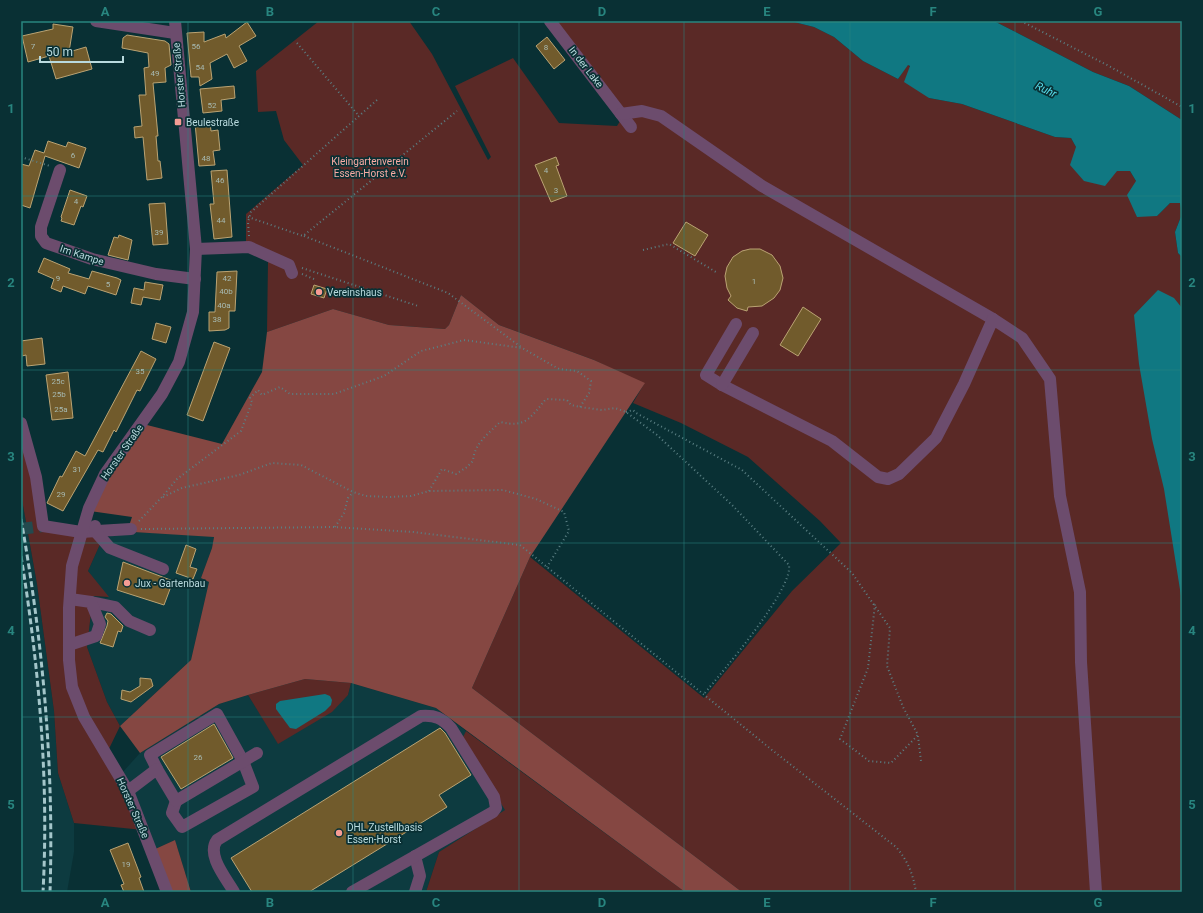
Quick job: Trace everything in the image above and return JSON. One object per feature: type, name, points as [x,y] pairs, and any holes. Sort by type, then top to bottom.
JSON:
[{"type":"street","points":[[96,21],[175,27]]},
{"type":"street","name":"In der Lake","points":[[550,21],[631,127]]},
{"type":"street","name":"Horster Straße","points":[[167,892],[128,791],[84,717],[72,687],[69,645],[72,566],[89,508],[105,474],[162,394],[179,362],[193,312],[196,249],[175,27]]},
{"type":"street","points":[[621,114],[642,111],[661,116],[762,186],[993,319],[1022,338],[1050,379],[1060,496],[1080,592],[1081,662],[1096,892]]},
{"type":"street","name":"Im Kampe","points":[[60,170],[40,227],[41,236],[46,243],[126,269],[195,279]]},
{"type":"street","points":[[196,249],[249,247],[291,269]]},
{"type":"street","points":[[736,324],[706,375],[722,385],[832,442],[878,477],[888,479],[900,474],[936,438],[954,404],[993,319]]},
{"type":"street","points":[[722,385],[753,333]]},
{"type":"street","points":[[21,423],[36,476],[43,526],[81,532],[96,527],[131,529]]},
{"type":"street","points":[[96,527],[110,548],[163,569]]},
{"type":"street","points":[[70,599],[115,607],[129,621],[150,630]]},
{"type":"street","points":[[69,645],[96,636],[100,624],[91,602]]},
{"type":"street","points":[[176,801],[150,755],[217,714],[243,761],[253,787],[182,827],[172,813],[176,801],[243,761],[257,753]]},
{"type":"street","points":[[234,892],[214,857],[213,845],[217,840],[421,716],[431,715],[445,720],[452,728],[494,797],[496,808],[493,812],[352,892]]},
{"type":"street","points":[[128,791],[157,768]]},
{"type":"street","points":[[415,856],[420,876],[415,892]]},
{"type":"path","points":[[1021,21],[1109,66],[1182,107]]},
{"type":"path","points":[[297,43],[359,116]]},
{"type":"path","points":[[249,247],[248,217],[251,212],[376,100]]},
{"type":"path","points":[[303,236],[457,111]]},
{"type":"path","points":[[21,157],[60,170]]},
{"type":"path","points":[[248,217],[303,236],[448,293],[522,348],[559,369],[577,372],[590,381],[589,393],[580,407]]},
{"type":"path","points":[[644,250],[669,244],[716,272]]},
{"type":"path","points":[[291,269],[418,306]]},
{"type":"path","points":[[131,529],[177,479],[241,431],[252,402],[250,398],[258,390],[262,395],[280,387],[290,394],[334,394],[384,376],[421,351],[464,340],[522,348]]},
{"type":"path","points":[[429,491],[442,469],[456,474],[474,461],[474,451],[486,435],[500,422],[513,425],[521,424],[528,420],[546,399],[567,400],[571,405],[580,407],[602,410],[615,408],[626,412],[673,449],[732,505],[789,565],[790,572],[787,580],[762,620],[704,694]]},
{"type":"path","points":[[626,412],[633,410],[742,470],[852,574],[875,604],[890,628],[887,666],[903,707],[918,735],[921,761]]},
{"type":"path","points":[[162,497],[182,488],[239,474],[272,463],[301,465],[353,492],[366,496],[411,496],[429,491],[503,490],[536,499],[564,512],[569,531],[547,567]]},
{"type":"path","points":[[335,527],[344,513],[348,498],[353,492]]},
{"type":"path","points":[[131,529],[176,530],[335,527],[413,532],[466,540],[513,544],[527,549],[547,567],[704,694],[896,847],[910,866],[916,892]]},
{"type":"path","points":[[875,604],[868,668],[840,739],[869,761],[891,763],[918,735]]},
{"type":"shaded area","points":[[461,295],[499,325],[594,360],[645,383],[530,557],[472,688],[742,892],[685,892],[436,708],[351,683],[305,679],[219,704],[140,753],[120,726],[191,660],[209,582],[201,578],[212,548],[214,537],[133,532],[130,523],[132,517],[90,511],[105,474],[143,424],[222,444],[262,372],[267,332],[333,309],[389,325],[445,329],[449,325]]},
{"type":"shaded area","points":[[21,494],[37,584],[54,711],[58,773],[74,823],[74,852],[67,892],[21,892]]},
{"type":"shaded area","points":[[133,532],[214,536],[212,548],[201,578],[209,582],[191,660],[120,726],[107,702],[87,647],[93,596],[108,598],[88,571],[101,542],[114,534]]},
{"type":"shaded area","points":[[351,683],[436,708],[466,731],[463,739],[506,810],[439,852],[426,892],[191,892],[175,840],[153,850],[122,773],[140,753],[219,704],[248,695],[278,743],[348,695]]},
{"type":"shaded area","points":[[175,840],[191,892],[169,892],[153,850]]},
{"type":"green space","name":"Kleingartenverein Essen-Horst e.V.","points":[[319,21],[409,21],[432,54],[488,160],[491,157],[455,86],[513,58],[559,123],[617,126],[622,118],[553,21],[790,21],[814,27],[834,37],[863,61],[898,79],[908,64],[929,98],[962,104],[1055,137],[1071,138],[1076,147],[1117,171],[1130,171],[1157,216],[1170,203],[1180,202],[1182,214],[1175,232],[1178,253],[1182,257],[1182,892],[742,892],[472,688],[530,557],[704,698],[792,591],[841,543],[820,521],[748,457],[681,423],[633,403],[644,384],[594,360],[499,325],[461,295],[449,325],[445,329],[389,325],[333,309],[267,332],[268,261],[246,251],[246,214],[303,165],[284,140],[276,111],[258,112],[256,71]]},
{"type":"green space","points":[[994,21],[1182,21],[1182,120],[1129,86],[1093,72]]},
{"type":"green space","points":[[21,425],[43,527],[81,529],[101,542],[88,571],[109,597],[93,596],[87,647],[107,702],[120,726],[106,755],[143,830],[74,823],[58,773],[54,711],[37,584],[21,494]]},
{"type":"green space","points":[[305,679],[351,683],[348,695],[332,712],[278,744],[248,695]]},
{"type":"green space","points":[[466,731],[685,892],[426,892],[439,852],[505,810],[462,739]]},
{"type":"water","name":"Ruhr","points":[[790,21],[994,21],[1093,72],[1129,86],[1182,120],[1182,214],[1180,203],[1170,203],[1157,216],[1137,217],[1127,195],[1136,181],[1130,171],[1117,171],[1105,186],[1084,181],[1070,165],[1076,147],[1071,138],[1055,137],[962,104],[929,98],[904,82],[910,66],[908,65],[898,79],[863,61],[834,37],[814,27]]},
{"type":"water","points":[[1182,214],[1182,257],[1178,253],[1175,232]]},
{"type":"water","points":[[1158,290],[1174,298],[1182,308],[1182,602],[1164,489],[1152,439],[1139,364],[1134,315]]},
{"type":"water","points":[[325,694],[330,696],[332,700],[331,705],[325,711],[296,729],[290,728],[276,709],[276,704],[280,701]]},
{"type":"building","points":[[247,22],[256,36],[239,46],[247,61],[234,68],[227,54],[210,63],[212,79],[200,86],[199,77],[191,77],[187,33],[204,32],[204,42],[225,34],[226,38]]},
{"type":"building","points":[[53,24],[73,27],[69,52],[86,47],[92,69],[56,79],[49,56],[28,62],[22,36],[53,29]]},
{"type":"building","points":[[127,35],[165,41],[169,44],[171,65],[165,68],[166,82],[153,83],[158,136],[156,136],[158,161],[160,161],[162,178],[147,180],[143,137],[135,138],[134,127],[142,126],[139,95],[146,95],[144,68],[149,67],[148,53],[122,48],[123,38]]},
{"type":"building","points":[[547,37],[565,60],[554,69],[536,46]]},
{"type":"building","points":[[234,86],[235,98],[221,100],[222,111],[203,113],[200,89]]},
{"type":"building","points":[[210,122],[211,131],[218,130],[220,150],[213,151],[215,165],[199,166],[195,123]]},
{"type":"building","points":[[48,141],[66,147],[68,142],[86,148],[79,168],[45,156],[30,208],[21,205],[21,164],[29,166],[35,150],[44,153]]},
{"type":"building","points":[[556,157],[559,165],[556,166],[567,196],[551,202],[535,165]]},
{"type":"building","points":[[227,170],[232,237],[214,239],[210,204],[214,204],[211,171]]},
{"type":"building","points":[[70,190],[87,196],[83,207],[81,206],[74,225],[61,221]]},
{"type":"building","points":[[165,203],[168,244],[153,245],[149,204]]},
{"type":"building","points":[[686,222],[708,235],[695,256],[673,243]]},
{"type":"building","points":[[119,235],[132,240],[128,260],[108,255],[114,237],[118,238]]},
{"type":"building","points":[[760,249],[772,255],[780,266],[783,278],[780,290],[774,298],[762,306],[748,307],[747,311],[737,308],[728,300],[731,296],[727,288],[725,276],[727,267],[733,257],[742,251]]},
{"type":"building","points":[[44,258],[70,269],[68,273],[89,279],[92,271],[121,280],[116,295],[88,286],[85,294],[63,286],[61,292],[51,288],[54,279],[38,272]]},
{"type":"building","points":[[237,271],[235,311],[229,311],[229,328],[225,330],[209,331],[209,312],[215,312],[217,272]]},
{"type":"building","points":[[145,282],[163,285],[160,300],[143,297],[141,305],[131,303],[134,288],[144,290]]},
{"type":"building","name":"Vereinshaus","points":[[314,285],[327,289],[324,298],[311,294]]},
{"type":"building","points":[[803,307],[821,319],[798,356],[780,345]]},
{"type":"building","points":[[156,323],[171,327],[166,343],[152,339]]},
{"type":"building","points":[[42,338],[45,364],[27,366],[26,355],[22,356],[21,341]]},
{"type":"building","points":[[214,342],[230,348],[203,421],[187,415]]},
{"type":"building","points":[[141,351],[156,359],[140,391],[137,390],[116,432],[114,430],[103,452],[98,450],[63,511],[47,503],[60,476],[62,477],[76,451],[85,456]]},
{"type":"building","points":[[68,372],[73,418],[52,420],[46,375]]},
{"type":"building","points":[[186,545],[196,549],[190,567],[197,569],[193,579],[176,573]]},
{"type":"building","points":[[123,562],[173,581],[164,605],[117,590]]},
{"type":"building","points":[[107,613],[111,614],[123,626],[121,632],[118,631],[113,647],[100,643],[107,626],[108,621],[105,617]]},
{"type":"building","points":[[140,678],[151,679],[153,686],[131,702],[121,699],[122,690],[130,692],[140,686]]},
{"type":"building","points":[[214,724],[233,758],[181,789],[161,757]]},
{"type":"building","name":"DHL Zustellbasis Essen-Horst","points":[[440,728],[445,733],[471,775],[439,795],[447,807],[309,892],[252,892],[231,858]]},
{"type":"building","points":[[128,843],[141,877],[139,878],[144,892],[124,892],[121,885],[124,884],[110,850]]},
{"type":"tunnel","points":[[21,529],[43,526]]},
{"type":"railway","points":[[21,519],[29,565],[41,658],[45,705],[50,798],[50,892]]},
{"type":"railway","points":[[21,556],[33,640],[41,724],[45,808],[43,892]]},
{"type":"place","name":"Beulestraße","points":[[178,122]]},
{"type":"place","name":"Vereinshaus","points":[[319,292]]},
{"type":"place","name":"Jux - Gartenbau","points":[[127,583]]},
{"type":"place","name":"DHL Zustellbasis Essen-Horst","points":[[339,833]]}]
